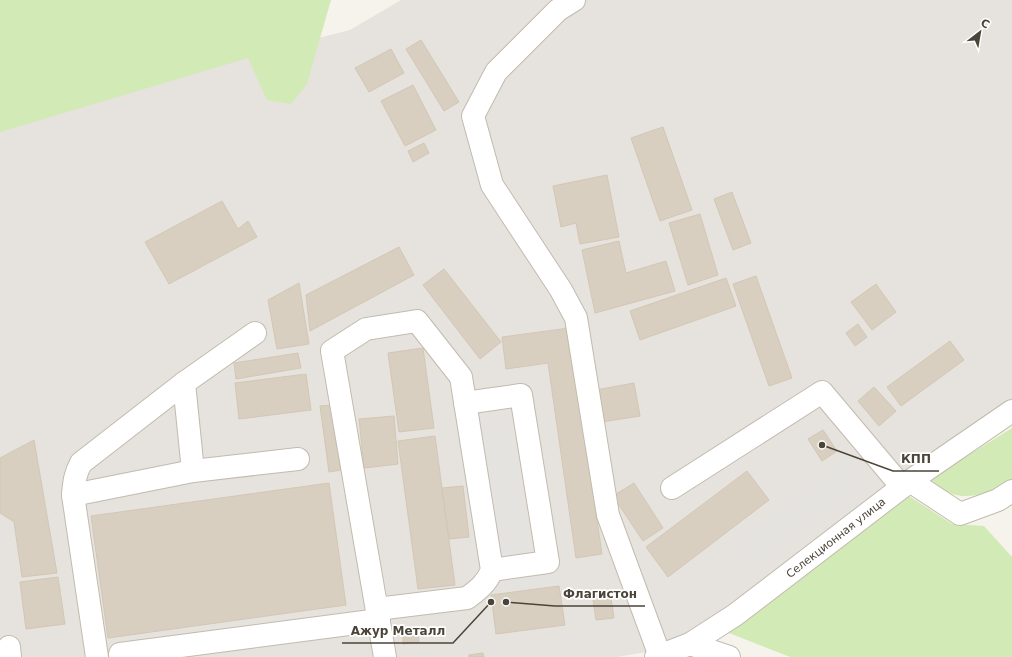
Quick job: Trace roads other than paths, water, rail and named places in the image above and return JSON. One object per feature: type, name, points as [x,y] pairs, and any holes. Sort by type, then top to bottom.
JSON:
[{"type":"street","points":[[574,0],[558,10],[496,72],[473,116],[492,185],[561,290],[576,318],[608,515],[658,657]]},
{"type":"street","points":[[120,654],[378,615],[467,598],[489,579],[492,570],[461,377],[417,321],[366,329],[332,351],[378,615],[385,657]]},
{"type":"street","points":[[97,657],[74,495],[74,480],[76,472],[81,463],[184,383],[255,333]]},
{"type":"street","points":[[184,383],[193,471]]},
{"type":"street","points":[[672,488],[822,392],[906,484],[960,514],[998,500],[1012,491]]},
{"type":"street","points":[[465,403],[521,395],[543,531],[548,562],[492,570]]},
{"type":"street","name":"Селекционная улица","points":[[658,657],[690,644],[736,616],[906,484],[1012,411]]},
{"type":"street","points":[[74,495],[193,471],[298,459]]},
{"type":"street","points":[[690,644],[729,657]]},
{"type":"place","name":"КПП","points":[[822,445]]},
{"type":"place","name":"Ажур Металл","points":[[491,602]]},
{"type":"place","name":"Флагистон","points":[[506,602]]}]
